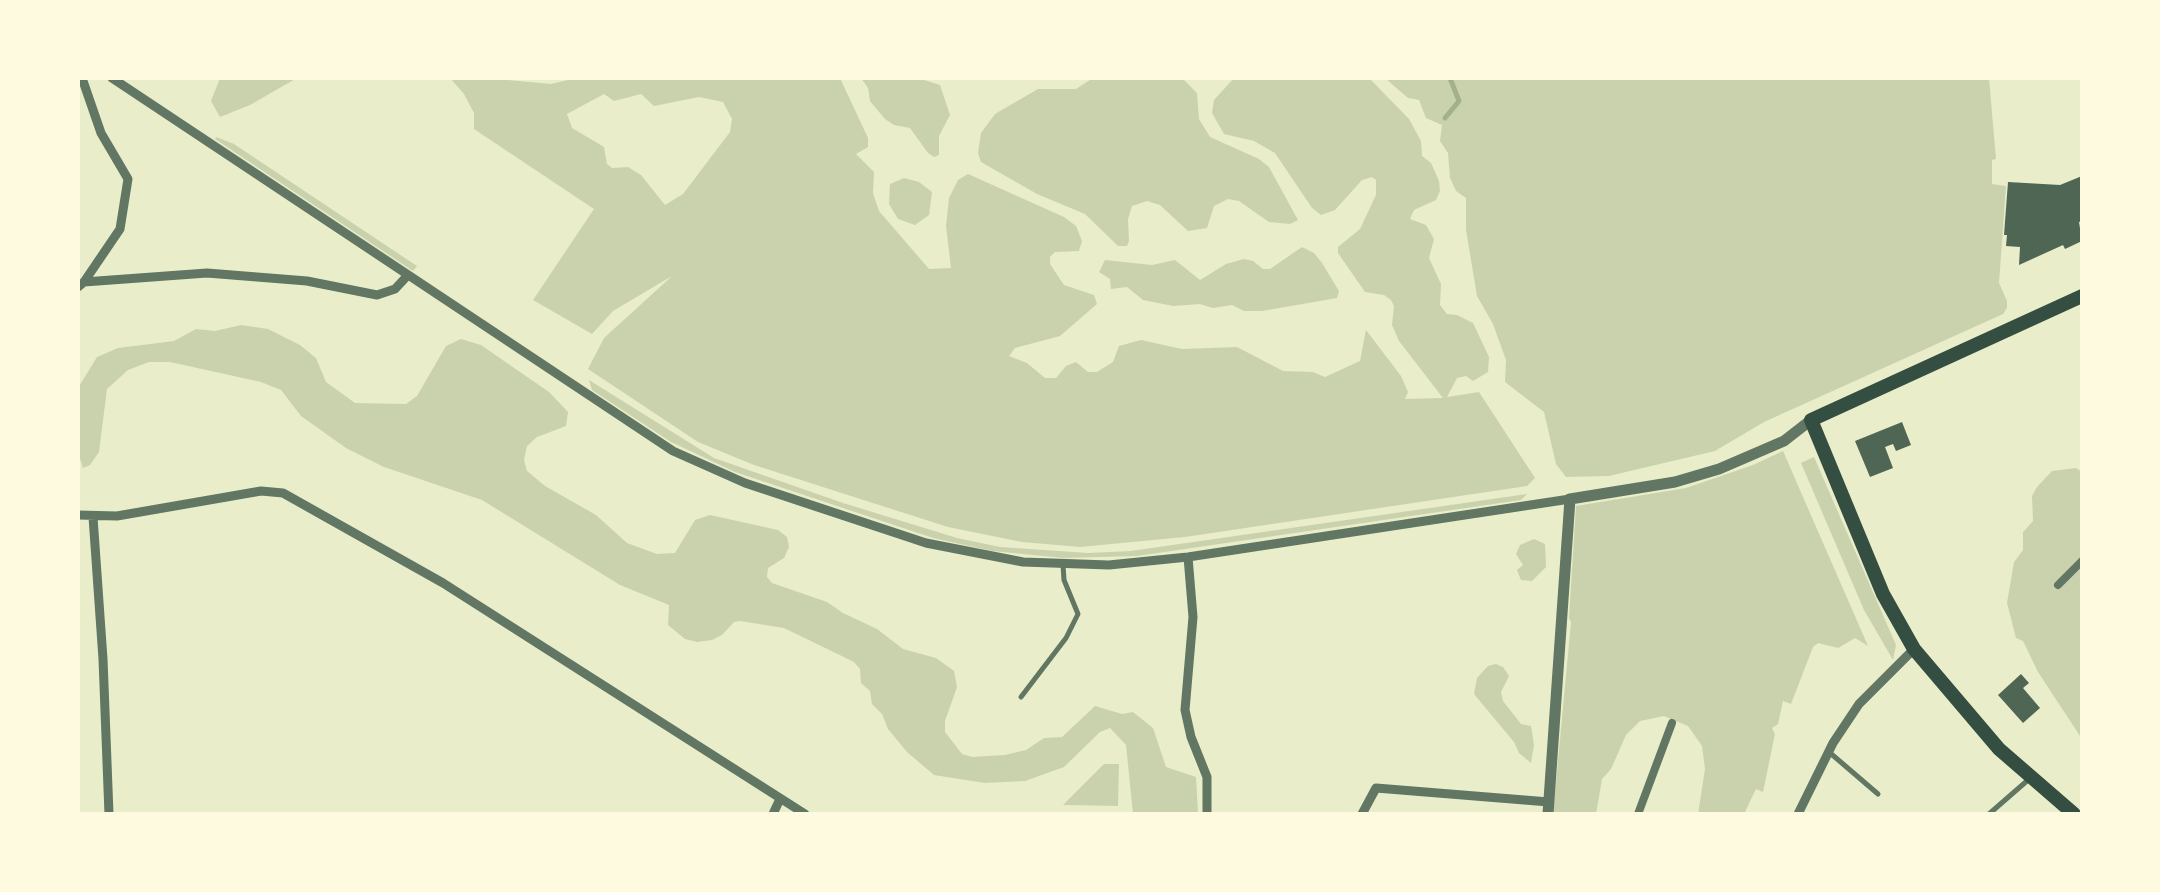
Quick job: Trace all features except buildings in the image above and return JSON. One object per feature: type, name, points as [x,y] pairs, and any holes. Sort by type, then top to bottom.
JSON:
[{"type":"main road","points":[[2074,814],[1990,740],[1914,648],[1884,594],[1811,420],[2082,296]]},
{"type":"street","points":[[81,284],[121,226],[128,179],[100,132],[82,78]]},
{"type":"street","points":[[112,78],[643,432],[714,470],[951,550],[1063,565],[1125,564],[1570,500],[1676,482],[1719,470],[1784,441],[1811,420]]},
{"type":"street","points":[[81,284],[207,273],[313,282],[377,295],[395,290],[408,275]]},
{"type":"street","points":[[78,515],[117,516],[250,492],[282,493],[434,578],[805,814]]},
{"type":"street","points":[[1362,814],[1376,788],[1549,808],[1570,500]]},
{"type":"street","points":[[92,517],[103,659],[108,814]]},
{"type":"street","points":[[1188,557],[1193,617],[1185,710],[1207,777],[1208,814]]},
{"type":"street","points":[[2058,585],[2082,561]]},
{"type":"street","points":[[1798,814],[1859,704],[1914,648]]},
{"type":"street","points":[[1638,814],[1672,723]]},
{"type":"street","points":[[773,814],[780,799]]},
{"type":"lane","points":[[1021,697],[1066,638],[1078,614],[1064,580],[1063,565]]},
{"type":"lane","points":[[1829,752],[1878,794]]},
{"type":"lane","points":[[1989,814],[2030,778]]},
{"type":"green space","points":[[220,78],[297,78],[220,117],[211,101]]},
{"type":"green space","points":[[450,78],[551,84],[576,78],[840,78],[868,138],[868,147],[856,154],[874,172],[873,193],[879,211],[929,269],[951,268],[946,226],[949,198],[958,180],[968,174],[1076,226],[1082,241],[1079,251],[1055,252],[1050,264],[1064,285],[1094,295],[1097,304],[1060,336],[1015,348],[1009,356],[1027,363],[1045,378],[1056,378],[1066,366],[1076,362],[1088,372],[1097,372],[1113,362],[1119,346],[1141,340],[1182,349],[1237,347],[1283,371],[1313,372],[1325,377],[1360,361],[1366,330],[1401,376],[1408,392],[1405,399],[1443,398],[1399,341],[1392,325],[1391,300],[1365,292],[1338,253],[1338,247],[1360,229],[1376,195],[1376,180],[1362,180],[1335,210],[1321,215],[1312,208],[1275,153],[1254,141],[1224,134],[1212,113],[1214,100],[1234,78],[1369,78],[1409,119],[1421,141],[1422,156],[1431,163],[1439,181],[1436,200],[1414,210],[1410,219],[1426,225],[1434,239],[1429,258],[1441,284],[1440,305],[1447,314],[1473,323],[1489,357],[1488,372],[1473,381],[1466,376],[1457,378],[1447,397],[1479,392],[1535,478],[1527,486],[1185,537],[1080,547],[1022,542],[948,527],[754,465],[698,442],[588,369],[604,338],[672,276],[613,311],[592,334],[533,300],[594,209],[474,129],[474,113]],"holes":[[[604,94],[614,101],[641,94],[654,106],[699,97],[723,102],[732,119],[730,132],[683,194],[665,205],[641,175],[628,167],[612,168],[607,164],[604,147],[572,128],[567,114]]]},
{"type":"green space","points":[[861,78],[918,78],[940,85],[950,115],[939,136],[939,155],[928,153],[910,128],[885,119],[870,101]]},
{"type":"green space","points":[[1093,78],[1182,78],[1197,93],[1199,119],[1210,137],[1269,167],[1298,220],[1290,224],[1269,222],[1239,201],[1228,199],[1214,206],[1207,228],[1188,231],[1160,205],[1147,201],[1132,206],[1129,241],[1127,246],[1118,246],[1085,214],[1037,194],[981,162],[981,133],[995,114],[1038,89],[1076,89]]},
{"type":"green space","points":[[1385,78],[1989,78],[1996,159],[1992,160],[1992,184],[2006,186],[1999,283],[2007,308],[2003,314],[1764,422],[1715,451],[1609,476],[1566,477],[1556,464],[1544,412],[1505,382],[1506,360],[1493,324],[1477,296],[1466,230],[1466,198],[1456,191],[1450,178],[1448,153],[1440,141],[1442,125],[1426,118],[1419,100],[1408,98]]},
{"type":"green space","points":[[216,137],[234,144],[417,266],[413,271]]},
{"type":"green space","points":[[904,178],[919,182],[932,192],[929,215],[915,225],[898,219],[889,204],[890,184]]},
{"type":"green space","points":[[1302,247],[1322,263],[1339,291],[1337,298],[1262,311],[1244,311],[1232,305],[1173,306],[1143,300],[1127,287],[1111,289],[1110,279],[1099,272],[1105,260],[1152,265],[1175,260],[1200,280],[1226,264],[1244,259],[1270,269]]},
{"type":"green space","points":[[241,325],[268,329],[300,345],[316,358],[326,382],[355,403],[406,404],[417,396],[446,346],[461,339],[481,345],[549,392],[568,412],[566,426],[537,437],[527,446],[527,471],[596,515],[627,543],[657,554],[675,553],[695,520],[710,515],[778,530],[787,537],[789,547],[784,558],[768,568],[767,577],[772,583],[827,602],[877,629],[903,649],[936,658],[954,671],[957,687],[945,732],[962,754],[1005,755],[1026,750],[1044,738],[1062,737],[1095,706],[1122,714],[1133,712],[1153,728],[1166,767],[1196,777],[1198,814],[1133,814],[1126,745],[1110,728],[1100,732],[1064,767],[1025,781],[985,783],[934,775],[888,729],[882,714],[872,704],[870,691],[861,683],[860,669],[854,662],[784,628],[740,621],[712,640],[685,639],[668,625],[669,605],[620,585],[482,500],[384,467],[346,448],[301,416],[281,390],[261,382],[170,362],[149,362],[128,370],[107,389],[99,452],[83,468],[78,452],[78,388],[97,357],[118,348],[174,341],[196,329],[215,331]]},
{"type":"green space","points":[[589,380],[714,458],[843,503],[1000,547],[1088,553],[1131,551],[1527,494],[1521,500],[1137,556],[1064,558],[992,551],[933,538],[735,472],[671,442],[592,390]]},
{"type":"green space","points":[[1783,451],[1868,646],[1855,638],[1838,648],[1818,643],[1813,647],[1791,704],[1783,701],[1778,724],[1772,728],[1775,734],[1763,792],[1756,789],[1744,814],[1698,814],[1705,769],[1702,746],[1688,726],[1664,716],[1640,721],[1626,735],[1611,769],[1602,779],[1596,814],[1553,814],[1571,622],[1576,506],[1686,488]]},
{"type":"green space","points":[[1814,457],[1896,645],[1893,660],[1864,610],[1801,463]]},
{"type":"green space","points":[[2076,468],[2082,472],[2082,739],[2038,672],[2023,641],[2016,638],[2007,603],[2014,562],[2023,550],[2023,532],[2033,521],[2032,496],[2052,471]]},
{"type":"green space","points":[[1534,539],[1545,544],[1546,567],[1532,581],[1521,580],[1517,570],[1523,565],[1516,554],[1520,545]]},
{"type":"green space","points":[[1496,664],[1509,676],[1501,692],[1503,701],[1521,724],[1531,726],[1531,763],[1474,694],[1477,678],[1488,666]]},
{"type":"green space","points":[[1104,764],[1119,764],[1118,806],[1063,805]]},
{"type":"waterway","points":[[1445,118],[1459,101],[1450,78]]}]
